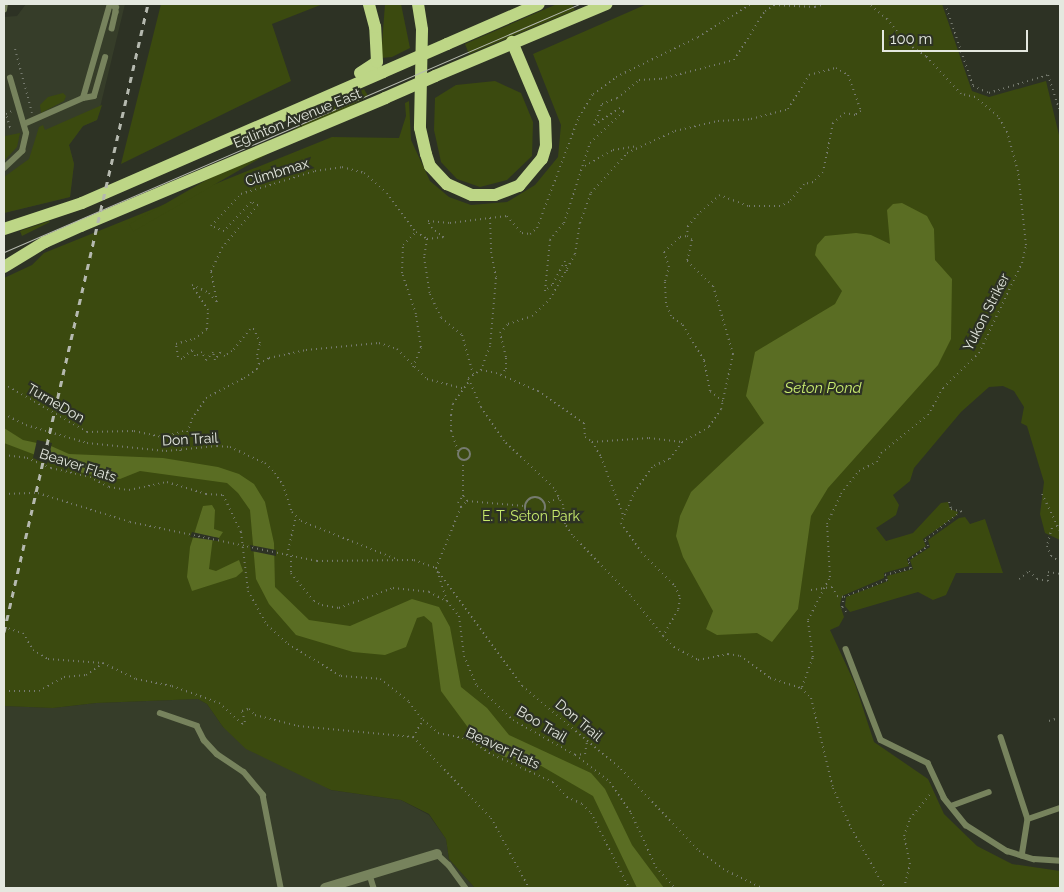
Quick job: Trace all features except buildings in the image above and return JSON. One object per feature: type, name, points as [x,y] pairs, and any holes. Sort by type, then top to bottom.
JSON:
[{"type":"main road","points":[[264,124],[373,68],[377,62],[377,48],[370,4]]},
{"type":"main road","points":[[418,4],[422,30],[420,128],[426,154],[430,166],[447,184],[472,195],[495,195],[520,186],[542,159],[546,146],[545,120],[512,42]]},
{"type":"main road","name":"Eglinton Avenue East","points":[[4,229],[82,203],[539,4]]},
{"type":"main road","name":"Eglinton Avenue East","points":[[4,267],[45,242],[81,226],[385,98],[512,42],[606,4]]},
{"type":"street","points":[[325,888],[437,854]]},
{"type":"lane","points":[[4,10],[5,4]]},
{"type":"lane","points":[[83,98],[110,4],[116,7],[112,29]]},
{"type":"lane","points":[[24,124],[83,98],[94,96],[105,58]]},
{"type":"lane","points":[[4,168],[16,158],[24,146],[24,124],[10,78]]},
{"type":"lane","points":[[846,649],[881,740],[928,763],[938,785],[966,825],[992,844],[1022,856],[1060,861]]},
{"type":"lane","points":[[160,713],[197,726],[204,740],[217,754],[244,772],[263,795],[281,888]]},
{"type":"lane","points":[[1001,736],[1028,819],[1022,856]]},
{"type":"lane","points":[[951,806],[989,792]]},
{"type":"lane","points":[[1028,819],[1060,808]]},
{"type":"lane","points":[[437,854],[449,865],[466,888]]},
{"type":"lane","points":[[370,875],[374,888]]},
{"type":"path","points":[[473,374],[462,335],[441,318],[430,294],[424,257],[427,240],[444,237],[432,228],[428,221],[450,223],[507,216],[522,233],[530,234],[537,228],[579,117],[593,94],[616,76],[698,37],[751,4]]},
{"type":"path","points":[[567,271],[565,262],[552,286],[545,291],[550,240],[564,223],[590,143],[624,111],[620,108],[594,124],[593,120],[602,104],[618,98],[638,80],[660,80],[725,64],[737,57],[765,11],[774,5],[825,4]]},
{"type":"path","name":"Yukon Striker","points":[[801,688],[813,657],[808,620],[824,588],[830,568],[825,533],[841,494],[859,471],[877,462],[881,453],[928,415],[944,388],[979,353],[1022,263],[1026,245],[1018,171],[1007,132],[998,116],[975,97],[960,94],[926,56],[906,43],[887,19],[869,4]]},
{"type":"path","points":[[945,4],[973,86],[989,93],[1048,75],[1060,111]]},
{"type":"path","points":[[15,49],[32,113]]},
{"type":"path","points":[[501,375],[506,369],[506,347],[500,334],[503,328],[538,311],[567,271],[575,254],[580,223],[591,193],[626,153],[675,132],[718,121],[751,119],[782,112],[788,109],[809,75],[836,68],[853,82],[861,111],[855,116],[845,113],[833,123],[828,138],[828,154],[819,177],[804,184],[790,202],[780,206],[748,206],[720,195],[698,214],[688,226],[687,236]]},
{"type":"path","points":[[4,128],[10,127],[6,114],[12,112],[10,105]]},
{"type":"path","points":[[583,167],[613,150],[641,146]]},
{"type":"path","name":"Climbmax","points":[[259,364],[257,354],[260,343],[254,329],[250,329],[232,351],[225,356],[220,352],[215,360],[213,352],[206,360],[202,352],[195,356],[192,350],[180,359],[176,350],[176,344],[194,339],[207,329],[208,310],[192,285],[209,293],[217,302],[219,300],[211,271],[222,248],[258,205],[251,202],[224,231],[211,226],[241,194],[315,171],[342,167],[364,173],[387,193],[416,232],[427,240]]},
{"type":"path","points":[[490,218],[490,252],[496,278],[490,346],[480,370],[468,378],[481,407],[504,441],[554,488],[560,498],[565,524],[572,535],[630,595],[663,636],[679,652],[695,659],[728,654],[740,656],[770,678],[801,688],[811,698],[820,726],[833,788],[851,828],[885,888]]},
{"type":"path","points":[[413,367],[421,347],[416,314],[402,274],[403,245],[416,232]]},
{"type":"path","points":[[663,636],[678,610],[680,598],[675,586],[626,533],[621,523],[652,467],[670,459],[682,442],[709,427],[723,401],[733,354],[713,286],[687,261],[692,240],[687,236],[680,236],[664,252],[669,267],[665,281],[666,303],[671,316],[682,324],[704,360],[710,391],[723,401]]},
{"type":"path","points":[[180,451],[188,430],[206,398],[244,378],[257,369],[259,364],[269,358],[306,350],[379,343],[397,349],[413,367],[427,378],[464,389]]},
{"type":"path","points":[[480,370],[501,375],[538,391],[584,423],[585,437],[592,442],[624,515]]},
{"type":"path","points":[[463,460],[458,458],[458,451],[451,430],[451,416],[453,404],[470,381]]},
{"type":"path","name":"TurneDon","points":[[4,384],[87,432],[134,431],[163,437],[188,430]]},
{"type":"path","name":"Don Trail","points":[[4,414],[26,425],[87,443],[180,451],[217,446],[230,447],[265,463],[283,485],[296,517]]},
{"type":"path","points":[[592,442],[649,438],[682,442]]},
{"type":"path","points":[[458,451],[463,448],[469,452],[468,458],[463,460]]},
{"type":"path","name":"Beaver Flats","points":[[4,455],[28,458],[51,468],[90,477],[109,487],[129,490],[167,482],[206,494],[223,495],[236,516],[248,591],[267,625],[288,644],[341,676],[380,679],[409,702],[423,720],[438,733],[468,739],[493,755],[553,782],[567,797],[582,804],[591,813],[629,888]]},
{"type":"path","points":[[461,507],[458,503],[462,496],[463,460]]},
{"type":"path","points":[[4,494],[38,493],[125,521],[185,532],[291,556],[326,561],[414,560],[436,568],[461,507],[467,501]]},
{"type":"path","points":[[1042,494],[1060,531]]},
{"type":"path","points":[[462,496],[467,501],[526,506]]},
{"type":"path","points":[[526,506],[533,498],[544,504],[560,498]]},
{"type":"path","points":[[811,590],[832,587],[837,596],[844,597],[887,580],[885,575],[911,568],[908,560],[928,546],[925,540],[962,511],[952,509],[949,502]]},
{"type":"path","points":[[526,506],[528,514],[536,517],[544,511],[544,504]]},
{"type":"path","points":[[287,555],[296,517],[348,542],[399,559]]},
{"type":"path","points":[[1057,526],[1052,528],[1047,546],[1051,556],[1060,562]]},
{"type":"path","points":[[291,556],[291,573],[314,600],[322,605],[338,608],[393,588],[429,592],[447,601]]},
{"type":"path","name":"Don Trail","points":[[436,568],[519,682],[621,769],[699,851],[723,869],[762,888]]},
{"type":"path","name":"Boo Trail","points":[[436,568],[447,601],[459,616],[464,656],[478,686],[513,720],[575,755],[610,782],[631,813],[656,867],[675,888]]},
{"type":"path","points":[[1019,579],[1029,571],[1037,579],[1048,581],[1048,572],[1060,574]]},
{"type":"path","points":[[844,597],[842,607],[846,612]]},
{"type":"path","points":[[4,627],[24,633],[33,650],[48,659],[103,663],[136,679],[172,686],[219,702],[242,724],[245,722],[242,711],[249,709],[255,715],[298,726],[413,737],[490,818],[529,888]]},
{"type":"path","points":[[4,691],[39,691],[64,677],[86,675],[103,663]]},
{"type":"path","points":[[1049,721],[1056,719]]},
{"type":"path","points":[[413,737],[423,720]]},
{"type":"path","points":[[575,755],[585,754],[587,740]]},
{"type":"path","points":[[904,888],[910,864],[904,843],[910,819],[938,785]]},
{"type":"shaded area","points":[[26,4],[125,4],[97,120],[83,126],[69,145],[74,164],[70,197],[4,213],[4,17],[17,16]]},
{"type":"shaded area","points":[[198,699],[207,704],[223,727],[331,790],[401,800],[429,815],[446,839],[449,859],[475,888],[4,888],[4,706],[53,708],[96,703]]},
{"type":"green space","points":[[161,4],[323,4],[272,24],[291,81],[121,164]]},
{"type":"green space","points":[[385,4],[401,4],[410,48],[392,57],[381,58]]},
{"type":"green space","points":[[557,4],[572,4],[575,10],[469,54],[465,44]]},
{"type":"green space","name":"E. T. Seton Park","points":[[647,4],[942,4],[972,91],[989,97],[1046,81],[1060,139],[1060,540],[1045,533],[1040,514],[1044,482],[1027,426],[1021,423],[1024,407],[1014,391],[1003,386],[989,387],[961,412],[914,468],[910,481],[893,495],[899,505],[896,515],[876,528],[886,541],[913,533],[941,503],[948,502],[950,509],[958,512],[957,515],[923,539],[926,546],[907,559],[909,566],[884,573],[884,578],[842,596],[840,605],[844,617],[839,626],[830,630],[855,684],[874,742],[928,779],[944,814],[977,846],[1012,864],[1060,871],[1060,888],[475,888],[449,859],[446,839],[429,814],[401,800],[331,790],[246,749],[223,727],[207,704],[198,699],[96,703],[53,708],[4,706],[4,278],[32,265],[44,253],[332,137],[399,138],[406,116],[405,103],[409,101],[411,140],[430,181],[449,197],[471,205],[507,202],[535,185],[558,157],[561,125],[533,54]]},
{"type":"green space","points":[[495,81],[521,93],[533,122],[532,156],[507,180],[480,187],[457,179],[441,162],[434,130],[435,98],[456,85]]},
{"type":"green space","points":[[364,89],[368,96],[133,231],[129,225]]},
{"type":"green space","points":[[63,93],[66,96],[64,101],[41,113],[40,105],[48,97]]},
{"type":"green space","points":[[102,105],[97,120],[83,126],[69,145],[74,164],[70,197],[4,213],[4,177],[29,159],[39,127],[43,125],[45,130]]},
{"type":"green space","points":[[20,133],[17,147],[4,161],[5,136]]},
{"type":"green space","points":[[50,222],[22,236],[20,231]]},
{"type":"green space","points":[[965,517],[970,524],[985,519],[1003,573],[956,573],[946,595],[933,600],[918,592],[850,612],[845,606],[846,597],[888,581],[887,576],[913,569],[910,560],[930,547],[928,540],[959,518]]},
{"type":"water","name":"Seton Pond","points":[[902,203],[927,216],[934,229],[935,260],[952,279],[951,339],[938,365],[828,488],[811,516],[798,609],[772,642],[757,633],[717,635],[706,629],[713,611],[683,557],[676,536],[680,516],[691,492],[764,423],[746,396],[755,352],[835,304],[842,291],[815,255],[817,245],[825,236],[856,233],[871,235],[890,244],[887,210],[893,204]]},
{"type":"water","points":[[4,428],[23,440],[51,446],[69,454],[163,458],[218,467],[239,474],[254,484],[265,502],[274,543],[275,587],[309,620],[350,626],[412,599],[439,607],[450,627],[461,687],[487,708],[509,735],[591,773],[605,789],[632,845],[664,888],[637,888],[593,796],[531,760],[504,757],[478,741],[441,691],[432,623],[424,616],[417,618],[406,647],[385,655],[353,652],[296,635],[269,604],[256,579],[250,510],[238,493],[227,483],[140,471],[120,479],[83,473],[4,443]]},
{"type":"water","points":[[212,505],[215,510],[214,529],[223,532],[219,538],[213,537],[209,569],[216,571],[239,560],[243,571],[236,577],[192,591],[187,577],[190,547],[203,506]]},
{"type":"pier","points":[[37,440],[52,443],[47,464],[33,458]]},
{"type":"pier","points":[[192,532],[219,538],[218,541],[190,537]]},
{"type":"pier","points":[[250,545],[276,550],[276,556],[251,551]]},
{"type":"tram line","points":[[4,252],[579,4]]},
{"type":"railway","points":[[4,632],[148,4]]}]
